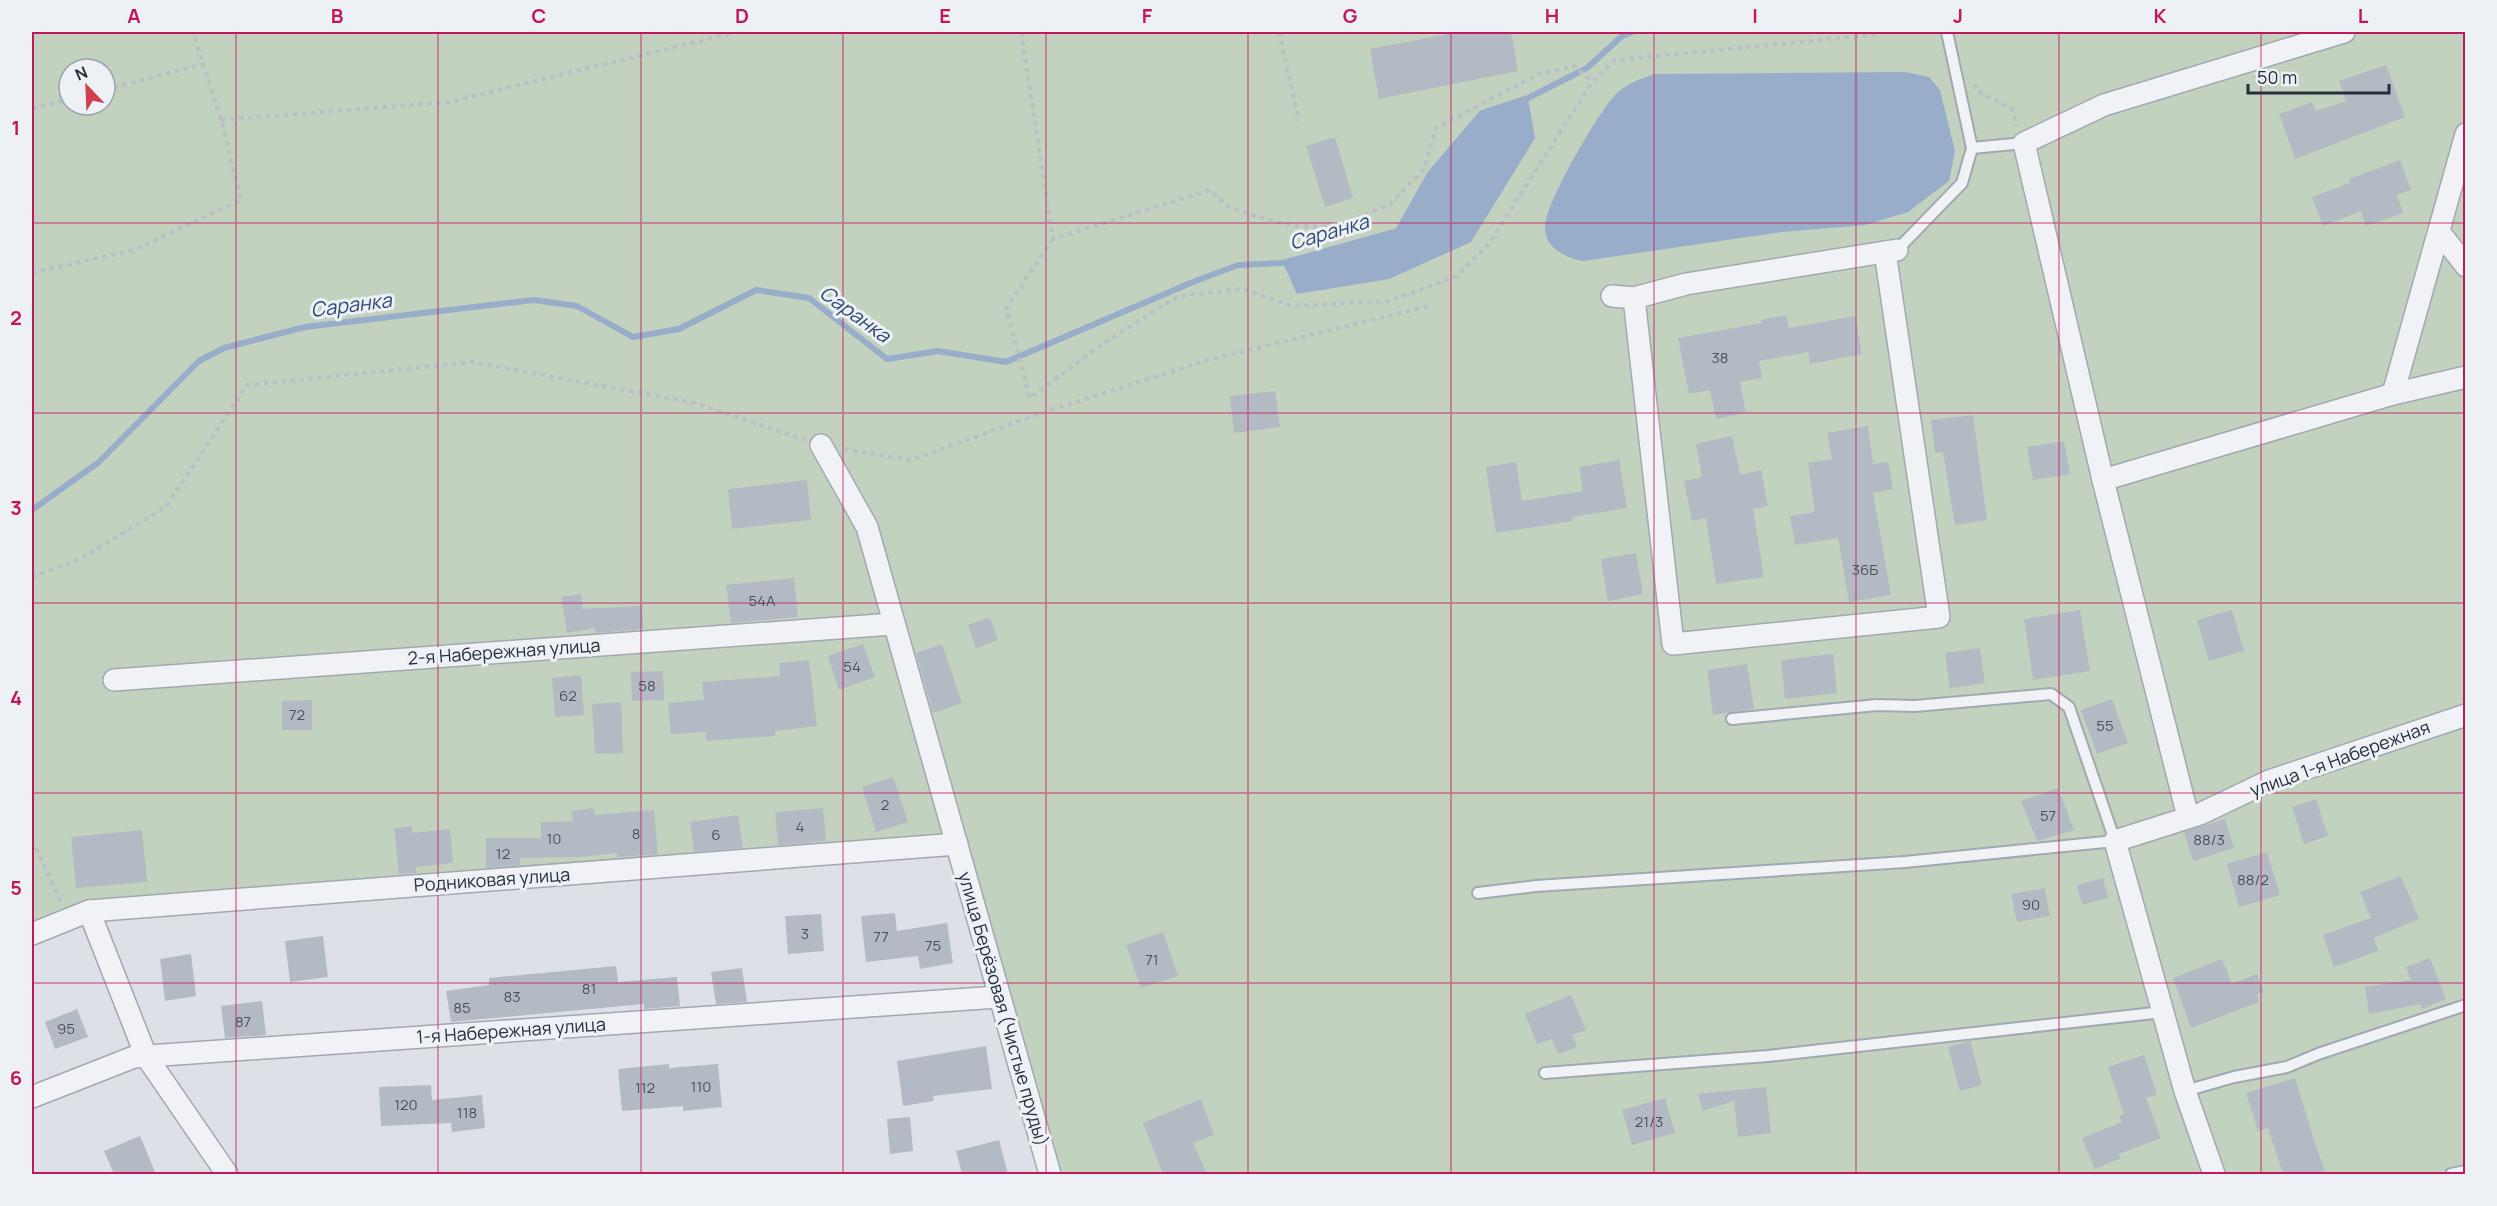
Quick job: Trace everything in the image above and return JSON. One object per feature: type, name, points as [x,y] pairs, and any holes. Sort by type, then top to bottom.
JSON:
[{"type":"street","points":[[2188,817],[2103,480],[2024,143],[2104,105],[2344,32]]},
{"type":"street","points":[[2393,394],[2466,134]]},
{"type":"street","points":[[2440,233],[2466,266]]},
{"type":"street","points":[[1612,296],[1634,298],[1686,284],[1891,251],[1939,617],[1673,645],[1634,298]]},
{"type":"street","points":[[2103,480],[2393,394],[2466,376]]},
{"type":"street","name":"улица Берёзовая (Чистые пруды)","points":[[821,445],[867,527],[998,997],[1050,1174]]},
{"type":"street","name":"2-я Набережная улица","points":[[114,680],[893,624]]},
{"type":"street","name":"улица 1-я Набережная","points":[[2115,842],[2164,828],[2200,814],[2269,781],[2466,715]]},
{"type":"street","points":[[2115,842],[2185,1092],[2214,1174]]},
{"type":"street","name":"Родниковая улица","points":[[32,934],[79,915],[957,844]]},
{"type":"street","points":[[79,915],[146,1056],[227,1174]]},
{"type":"street","name":"1-я Набережная улица","points":[[32,1096],[134,1057],[998,997]]},
{"type":"lane","points":[[1891,251],[1962,183],[1972,148],[1947,32]]},
{"type":"lane","points":[[1972,148],[2024,143]]},
{"type":"lane","points":[[1478,893],[1536,886],[1905,862],[2115,842],[2069,707],[2051,694],[1915,706],[1877,705],[1732,719]]},
{"type":"lane","points":[[2185,1092],[2234,1077],[2287,1067],[2318,1054],[2466,1005]]},
{"type":"lane","points":[[1545,1072],[1768,1056],[2163,1012]]},
{"type":"lane","points":[[2451,1174],[2466,1170]]},
{"type":"path","points":[[32,273],[134,250],[241,200],[221,120],[193,32]]},
{"type":"path","points":[[221,120],[449,102],[737,32]]},
{"type":"path","points":[[1021,32],[1053,239]]},
{"type":"path","points":[[1279,32],[1299,121]]},
{"type":"path","points":[[1592,82],[1575,66],[1538,74],[1436,128],[1424,169],[1390,204],[1335,227],[1293,226],[1248,214],[1226,205],[1210,190],[1053,239],[1006,308],[1030,398],[1101,345],[1178,296],[1243,289],[1292,306],[1389,301],[1457,276],[1489,244],[1592,82],[1615,60],[1873,35],[1876,32]]},
{"type":"path","points":[[117,87],[203,64]]},
{"type":"path","points":[[1974,81],[1977,91],[2011,108],[2024,143]]},
{"type":"path","points":[[32,109],[57,102]]},
{"type":"path","points":[[32,577],[80,559],[166,507],[248,385],[472,362],[695,403],[821,445],[911,460],[1039,414],[1204,361],[1429,306]]},
{"type":"path","points":[[32,840],[79,915]]},
{"type":"green space","points":[[32,32],[2465,32],[2465,1174],[1050,1174],[956,844],[89,911],[32,934]]},
{"type":"water","points":[[1905,72],[1929,77],[1940,90],[1955,151],[1949,181],[1908,212],[1865,225],[1781,232],[1583,261],[1558,251],[1546,235],[1547,216],[1553,200],[1585,139],[1615,95],[1634,82],[1655,74]]},
{"type":"water","points":[[1528,98],[1535,138],[1471,242],[1389,279],[1297,294],[1283,263],[1397,231],[1430,174],[1482,113]]},
{"type":"building","points":[[1458,32],[1511,32],[1518,71],[1379,99],[1370,49]]},
{"type":"building","points":[[2386,65],[2405,117],[2295,159],[2279,114],[2312,102],[2316,111],[2346,101],[2339,81]]},
{"type":"building","points":[[1335,137],[1353,198],[1325,207],[1306,146]]},
{"type":"building","points":[[2400,160],[2411,190],[2397,195],[2403,213],[2366,226],[2361,211],[2323,226],[2312,197],[2350,183],[2349,179]]},
{"type":"building","points":[[1786,315],[1789,328],[1855,316],[1862,354],[1810,364],[1808,352],[1759,361],[1762,378],[1740,382],[1746,413],[1716,419],[1710,390],[1689,394],[1678,338],[1762,323],[1761,320]]},
{"type":"building","points":[[1275,391],[1280,427],[1234,433],[1230,396]]},
{"type":"building","points":[[1973,415],[1987,520],[1955,525],[1943,452],[1935,453],[1931,420]]},
{"type":"building","points":[[1868,426],[1873,464],[1888,462],[1893,489],[1873,493],[1891,595],[1849,602],[1838,538],[1795,545],[1790,516],[1815,512],[1808,463],[1832,459],[1827,433]]},
{"type":"building","points":[[1732,436],[1740,475],[1761,470],[1768,506],[1753,509],[1764,577],[1716,584],[1706,518],[1692,521],[1684,481],[1702,477],[1696,444]]},
{"type":"building","points":[[2064,441],[2070,474],[2033,480],[2027,447]]},
{"type":"building","points":[[1619,460],[1627,508],[1572,517],[1573,521],[1496,533],[1486,467],[1516,462],[1522,501],[1583,491],[1579,467]]},
{"type":"building","points":[[807,480],[811,520],[732,529],[728,489]]},
{"type":"building","points":[[1636,553],[1643,594],[1608,601],[1601,559]]},
{"type":"building","points":[[794,578],[798,617],[731,623],[726,585]]},
{"type":"building","points":[[581,594],[583,609],[642,606],[643,629],[595,633],[595,628],[567,633],[561,597]]},
{"type":"building","points":[[2080,610],[2090,671],[2033,680],[2024,619]]},
{"type":"building","points":[[2232,610],[2244,651],[2209,661],[2197,620]]},
{"type":"building","points":[[990,617],[998,640],[976,648],[968,625]]},
{"type":"building","points":[[863,644],[875,677],[839,690],[828,656]]},
{"type":"building","points":[[942,644],[962,703],[933,713],[916,653]]},
{"type":"building","points":[[1980,648],[1985,683],[1950,688],[1945,653]]},
{"type":"building","points":[[1833,654],[1837,693],[1785,699],[1781,660]]},
{"type":"building","points":[[809,660],[817,726],[775,731],[775,736],[706,741],[706,732],[671,734],[668,703],[704,700],[702,682],[780,676],[779,663]]},
{"type":"building","points":[[1747,664],[1754,709],[1713,715],[1707,670]]},
{"type":"building","points":[[663,671],[664,700],[632,701],[631,672]]},
{"type":"building","points":[[581,675],[584,715],[555,717],[552,678]]},
{"type":"building","points":[[2112,699],[2128,743],[2097,754],[2081,710]]},
{"type":"building","points":[[312,700],[312,730],[282,730],[282,701]]},
{"type":"building","points":[[621,702],[623,753],[595,754],[592,704]]},
{"type":"building","points":[[893,777],[908,822],[876,832],[862,787]]},
{"type":"building","points":[[2058,788],[2074,830],[2037,841],[2021,801]]},
{"type":"building","points":[[2316,799],[2328,836],[2304,844],[2292,807]]},
{"type":"building","points":[[594,808],[595,815],[654,810],[658,854],[617,857],[617,853],[579,857],[520,858],[520,865],[486,868],[486,838],[541,838],[541,822],[573,821],[571,811]]},
{"type":"building","points":[[823,808],[826,841],[778,845],[775,812]]},
{"type":"building","points":[[738,815],[743,848],[694,852],[690,822]]},
{"type":"building","points":[[2225,819],[2234,848],[2193,861],[2184,832]]},
{"type":"building","points":[[412,826],[412,833],[450,829],[453,863],[416,867],[416,873],[399,874],[394,828]]},
{"type":"building","points":[[142,830],[147,882],[76,888],[71,837]]},
{"type":"building","points":[[2267,852],[2280,895],[2239,907],[2227,864]]},
{"type":"building","points":[[2401,876],[2419,919],[2374,938],[2378,951],[2334,967],[2323,935],[2371,918],[2360,892]]},
{"type":"building","points":[[2103,878],[2108,898],[2082,905],[2077,885]]},
{"type":"building","points":[[2045,888],[2050,916],[2017,922],[2011,894]]},
{"type":"building","points":[[895,913],[897,931],[947,923],[953,963],[920,969],[918,956],[866,962],[861,916]]},
{"type":"building","points":[[821,914],[824,951],[788,954],[785,916]]},
{"type":"building","points":[[1163,932],[1178,976],[1141,988],[1126,945]]},
{"type":"building","points":[[323,936],[328,977],[290,982],[285,941]]},
{"type":"building","points":[[191,954],[196,996],[165,1001],[160,959]]},
{"type":"building","points":[[2430,958],[2446,999],[2422,1009],[2421,1004],[2369,1014],[2365,987],[2411,980],[2406,967]]},
{"type":"building","points":[[2222,959],[2232,984],[2257,974],[2264,992],[2257,994],[2259,1002],[2191,1028],[2173,978]]},
{"type":"building","points":[[616,966],[618,982],[677,977],[680,1006],[644,1009],[644,1004],[451,1022],[446,991],[489,985],[489,978]]},
{"type":"building","points":[[742,968],[747,1002],[716,1004],[711,972]]},
{"type":"building","points":[[1571,995],[1586,1030],[1572,1035],[1577,1047],[1558,1054],[1552,1039],[1537,1044],[1525,1014]]},
{"type":"building","points":[[262,1001],[266,1035],[225,1038],[221,1006]]},
{"type":"building","points":[[77,1009],[88,1037],[55,1049],[45,1022]]},
{"type":"building","points":[[1970,1041],[1982,1085],[1960,1091],[1948,1047]]},
{"type":"building","points":[[986,1046],[992,1089],[933,1096],[934,1101],[903,1106],[897,1061]]},
{"type":"building","points":[[2144,1055],[2157,1095],[2146,1098],[2161,1138],[2119,1154],[2121,1158],[2095,1169],[2082,1138],[2122,1122],[2119,1116],[2124,1114],[2108,1067]]},
{"type":"building","points":[[669,1064],[669,1068],[718,1064],[722,1107],[683,1111],[683,1106],[622,1111],[618,1069]]},
{"type":"building","points":[[2295,1078],[2326,1174],[2283,1174],[2268,1128],[2258,1131],[2246,1093]]},
{"type":"building","points":[[431,1085],[432,1100],[482,1095],[485,1128],[452,1132],[451,1123],[381,1126],[379,1087]]},
{"type":"building","points":[[1766,1087],[1771,1133],[1738,1137],[1734,1101],[1703,1111],[1698,1094]]},
{"type":"building","points":[[1665,1098],[1675,1133],[1632,1145],[1622,1110]]},
{"type":"building","points":[[1201,1099],[1214,1135],[1193,1143],[1207,1174],[1163,1174],[1143,1123]]},
{"type":"building","points":[[910,1117],[913,1151],[890,1154],[887,1119]]},
{"type":"building","points":[[140,1136],[156,1174],[114,1174],[104,1151]]},
{"type":"building","points":[[999,1140],[1008,1174],[962,1174],[956,1151]]},
{"type":"waterway","name":"Саранка","points":[[32,510],[99,462],[199,361],[224,348],[305,327],[534,300],[577,306],[633,337],[679,329],[756,290],[809,298],[887,359],[938,351],[1006,362],[1238,265],[1283,263],[1398,231],[1430,174],[1482,113],[1528,98],[1587,68],[1622,36],[1632,32]]}]
